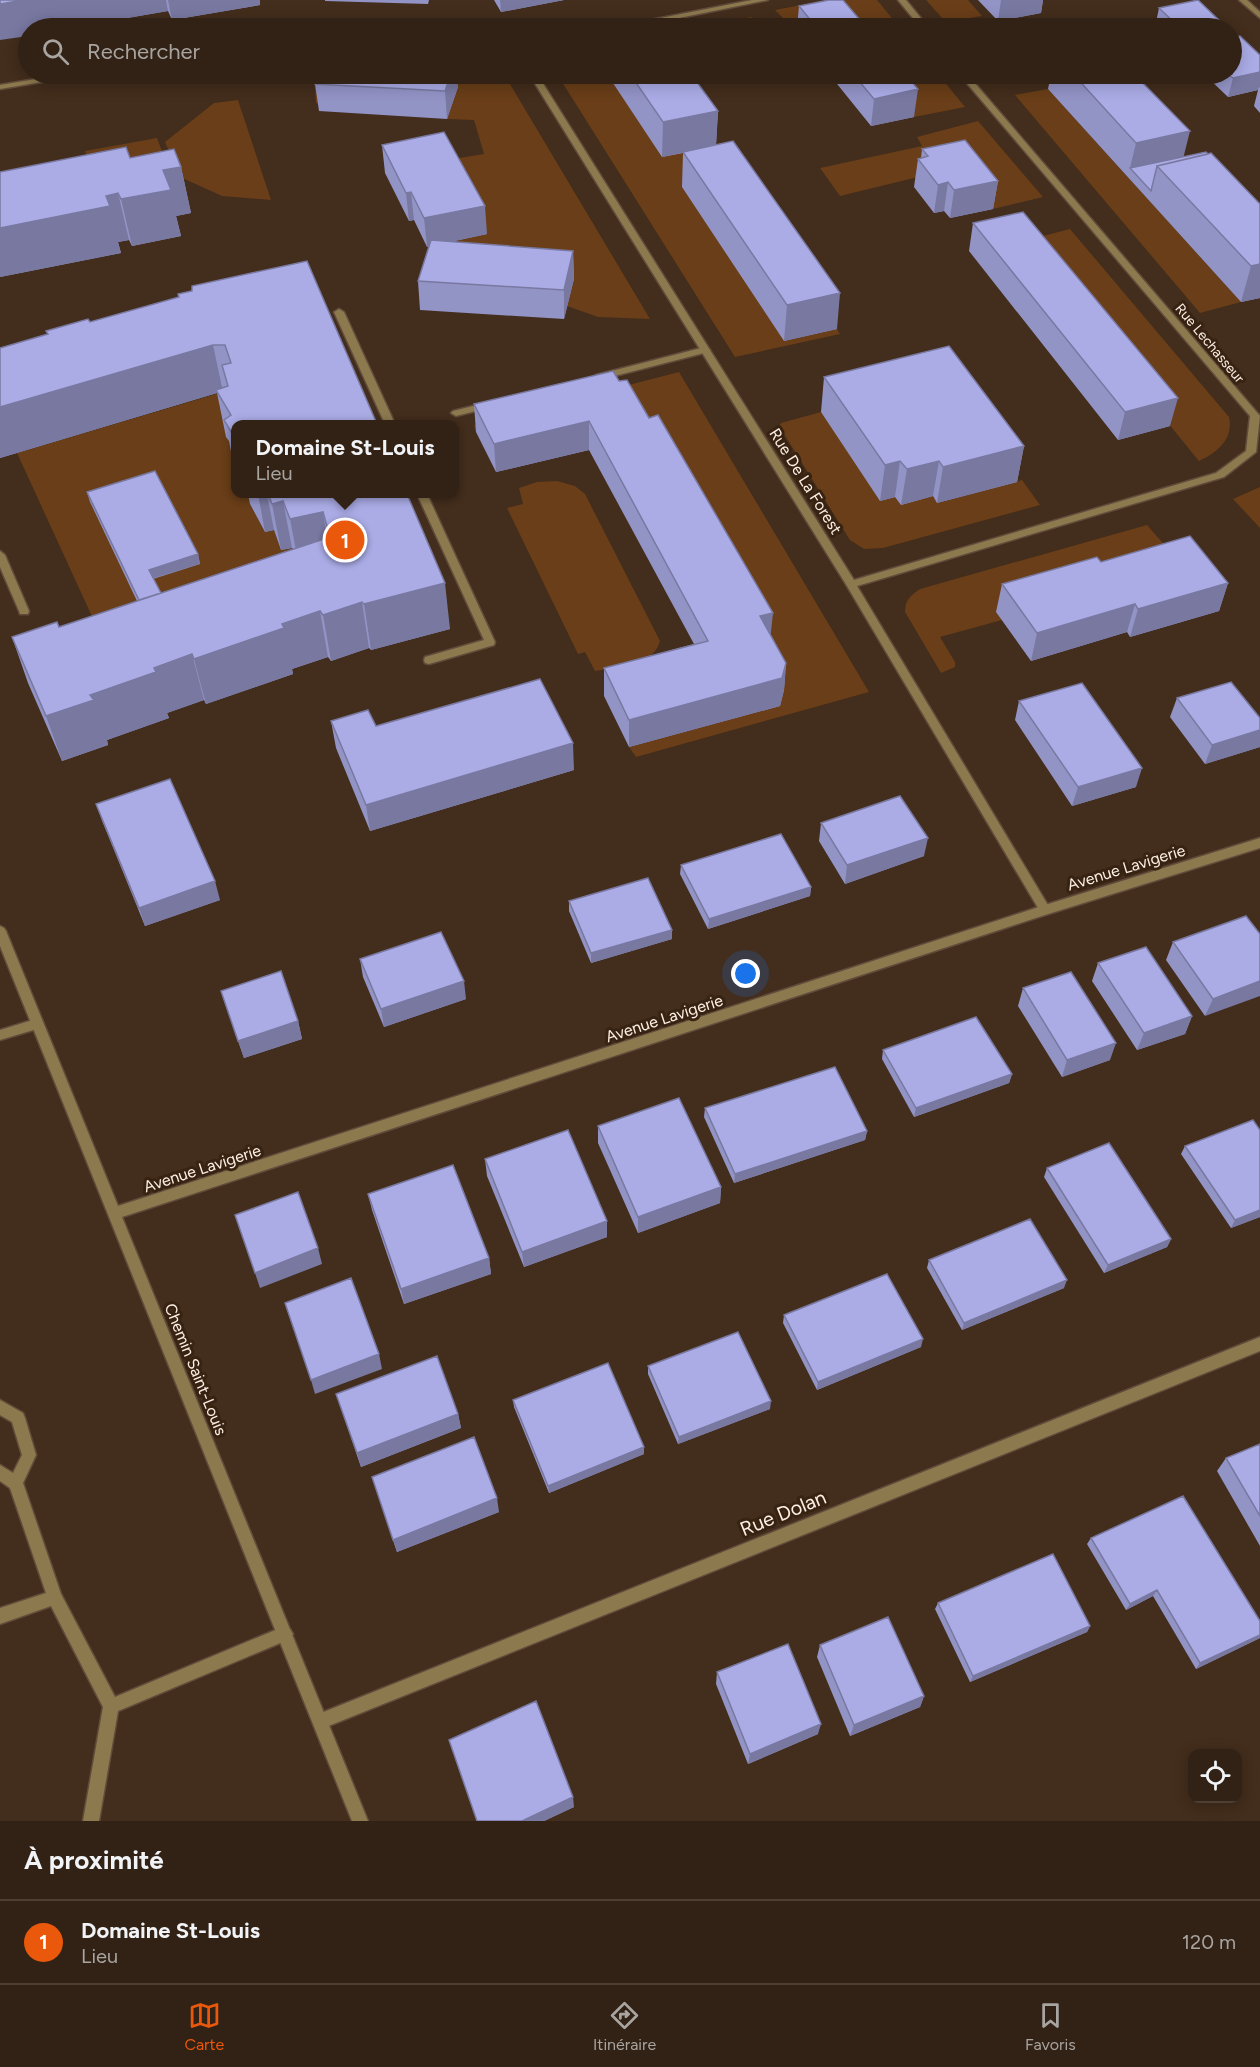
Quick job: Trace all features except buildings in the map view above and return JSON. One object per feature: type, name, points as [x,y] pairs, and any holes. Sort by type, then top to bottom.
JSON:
[{"type":"street","points":[[672,18],[765,0]]},
{"type":"street","points":[[902,0],[917,18]]},
{"type":"street","points":[[1243,0],[1260,16]]},
{"type":"street","points":[[0,87],[18,84]]},
{"type":"street","name":"Rue De La Forest","points":[[539,84],[850,584],[1045,909]]},
{"type":"street","name":"Rue Lechasseur","points":[[850,584],[1220,476],[1251,452],[1255,416],[972,84]]},
{"type":"street","points":[[339,312],[388,420]]},
{"type":"street","points":[[592,379],[705,350]]},
{"type":"street","points":[[456,413],[501,402]]},
{"type":"street","points":[[424,498],[490,642],[429,660]]},
{"type":"street","points":[[0,555],[24,611]]},
{"type":"street","name":"Avenue Lavigerie","points":[[113,1214],[1045,909],[1260,843]]},
{"type":"street","name":"Chemin Saint-Louis","points":[[0,931],[360,1821]]},
{"type":"street","points":[[0,1035],[36,1024]]},
{"type":"street","name":"Rue Dolan","points":[[321,1721],[1260,1344]]},
{"type":"street","points":[[0,1407],[18,1419],[29,1455],[16,1483]]},
{"type":"street","points":[[0,1472],[16,1483],[55,1598],[111,1706],[91,1821]]},
{"type":"street","points":[[0,1616],[55,1598]]},
{"type":"street","points":[[111,1706],[285,1634]]},
{"type":"shaded area","points":[[828,0],[877,0],[892,18],[783,18],[775,10]]},
{"type":"shaded area","points":[[926,0],[968,0],[982,16],[970,18],[942,18]]},
{"type":"shaded area","points":[[315,84],[510,84],[650,319],[598,317],[567,306],[574,280],[463,271],[458,240],[486,234],[447,160],[484,154],[474,120],[447,119],[458,87],[321,105],[316,103]]},
{"type":"shaded area","points":[[563,84],[621,84],[712,147],[784,341],[837,329],[840,334],[735,357]]},
{"type":"shaded area","points":[[887,84],[946,84],[965,107],[914,117]]},
{"type":"shaded area","points":[[1048,89],[1241,302],[1200,313],[1015,95]]},
{"type":"shaded area","points":[[238,100],[271,200],[222,196],[180,177],[165,142],[214,103]]},
{"type":"shaded area","points":[[978,121],[1043,197],[993,209],[918,177],[840,196],[820,168],[922,146],[917,137]]},
{"type":"shaded area","points":[[157,138],[163,154],[90,168],[85,151]]},
{"type":"shaded area","points":[[1070,229],[1229,417],[1229,432],[1223,444],[1206,458],[1199,461],[1020,242]]},
{"type":"shaded area","points":[[679,372],[869,692],[636,757],[629,747],[779,706],[658,444],[476,432],[474,425]]},
{"type":"shaded area","points":[[223,392],[232,412],[231,498],[249,498],[250,504],[265,532],[274,530],[281,550],[292,548],[299,566],[180,637],[151,579],[200,564],[90,502],[159,644],[112,660],[17,453]]},
{"type":"shaded area","points":[[821,412],[895,497],[933,496],[938,503],[1022,480],[1040,505],[883,548],[864,549],[850,540],[779,426],[781,423]]},
{"type":"shaded area","points":[[557,481],[575,486],[585,494],[660,641],[656,650],[642,661],[624,667],[595,671],[585,652],[578,654],[507,508],[523,504],[519,488],[537,482]]},
{"type":"shaded area","points":[[1260,487],[1260,528],[1233,499]]},
{"type":"shaded area","points":[[1147,525],[1181,564],[997,612],[1002,620],[940,637],[955,662],[955,667],[941,673],[905,612],[909,599],[920,589]]},
{"type":"place","name":"Domaine St-Louis","points":[[345,540]]}]
